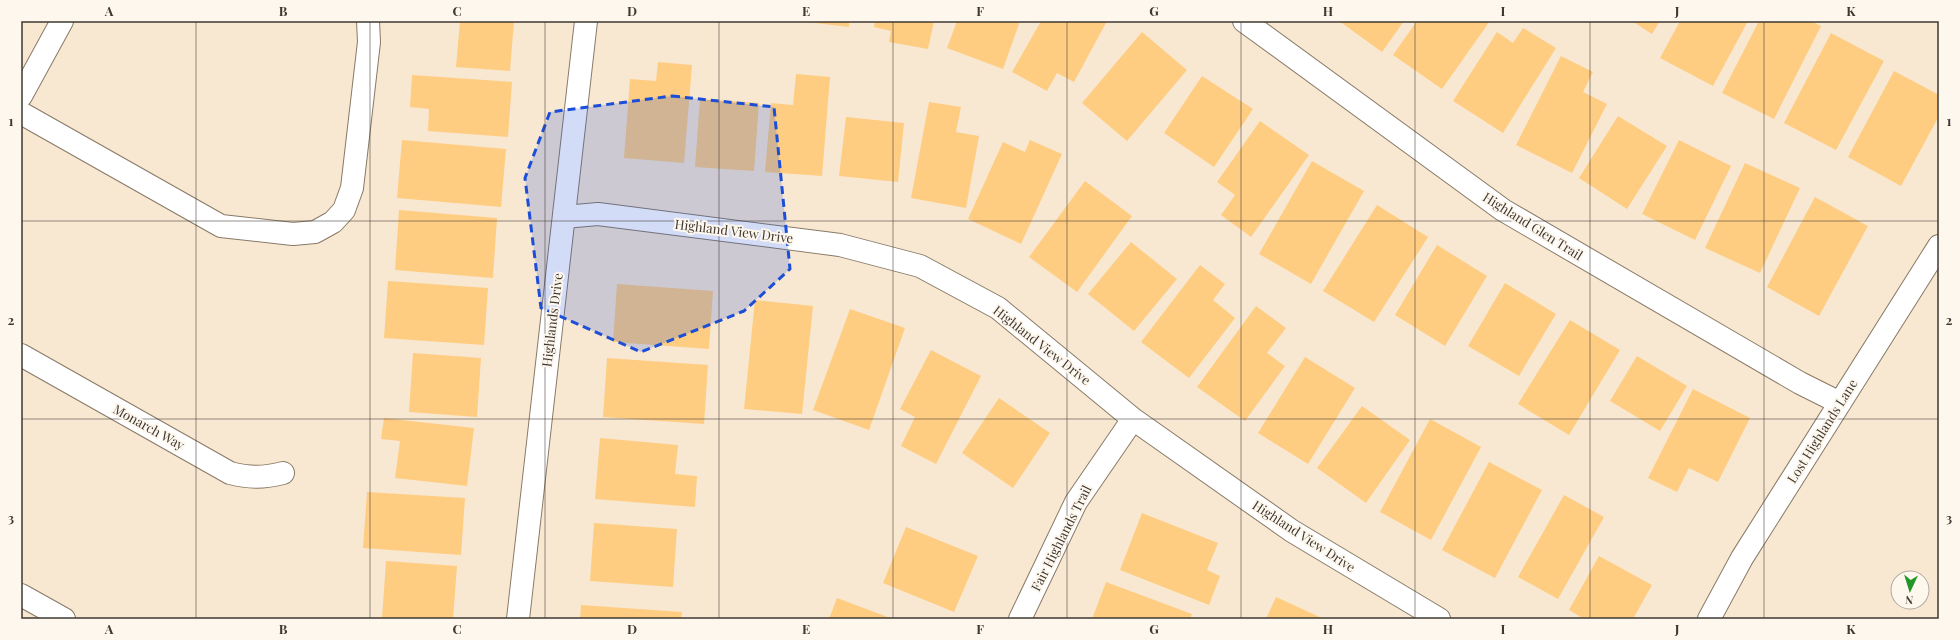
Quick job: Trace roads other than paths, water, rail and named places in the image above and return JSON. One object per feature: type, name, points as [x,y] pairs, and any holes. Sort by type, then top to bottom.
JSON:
[{"type":"street","points":[[21,96],[62,21]]},
{"type":"street","points":[[21,113],[221,226],[293,234],[315,232],[333,222],[344,210],[352,188],[369,42],[368,21]]},
{"type":"street","name":"Highlands Drive","points":[[518,619],[586,21]]},
{"type":"street","name":"Highland Glen Trail","points":[[1244,21],[1503,210],[1800,383],[1840,403]]},
{"type":"street","name":"Highland View Drive","points":[[564,217],[598,214],[840,245],[920,266],[998,308],[1133,420],[1292,531],[1439,619]]},
{"type":"street","name":"Lost Highlands Lane","points":[[1709,619],[1742,558],[1939,246]]},
{"type":"street","name":"Monarch Way","points":[[21,355],[230,473],[248,478],[259,478],[283,474]]},
{"type":"street","name":"Fair Highlands Trail","points":[[1020,619],[1076,502],[1133,420]]},
{"type":"street","points":[[21,595],[64,619]]}]
